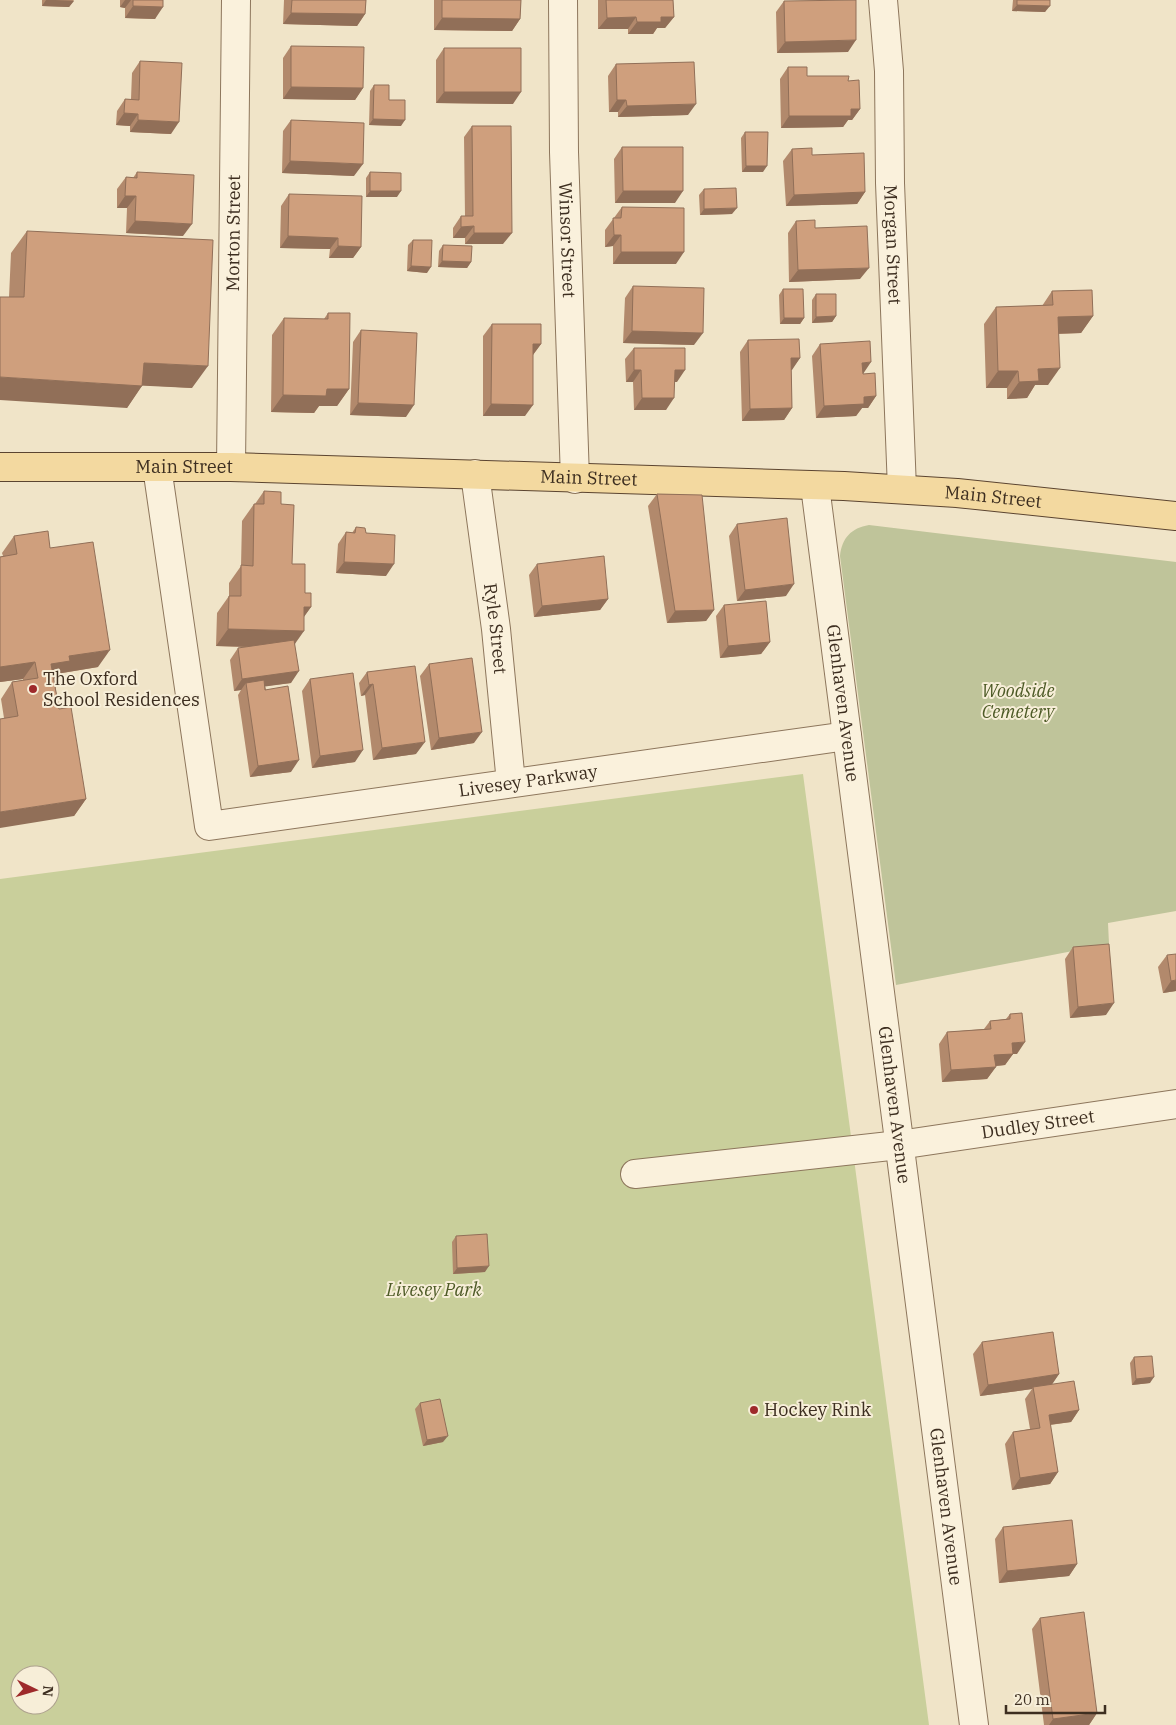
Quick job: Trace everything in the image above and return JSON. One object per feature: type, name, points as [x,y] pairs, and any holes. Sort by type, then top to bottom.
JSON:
[{"type":"main road","name":"Main Street","points":[[0,467],[231,467],[815,486],[902,490],[1176,516]]},
{"type":"street","name":"Morton Street","points":[[231,467],[236,0]]},
{"type":"street","name":"Winsor Street","points":[[563,0],[564,152],[575,479]]},
{"type":"street","name":"Morgan Street","points":[[884,0],[902,490]]},
{"type":"street","name":"Livesey Parkway","points":[[157,467],[209,826],[847,736]]},
{"type":"street","name":"Ryle Street","points":[[475,474],[496,629],[511,783]]},
{"type":"street","name":"Glenhaven Avenue","points":[[815,486],[974,1725]]},
{"type":"street","name":"Dudley Street","points":[[635,1174],[899,1145],[1176,1104]]},
{"type":"green space","name":"Woodside Cemetery","points":[[869,525],[1176,562],[1176,911],[1108,923],[1109,944],[896,985],[840,556],[848,535],[852,531]]},
{"type":"green space","name":"Livesey Park","points":[[803,774],[929,1725],[0,1725],[0,879]]},
{"type":"building","points":[[133,0],[163,0],[163,7],[133,6]]},
{"type":"building","points":[[292,0],[366,0],[365,14],[291,13]]},
{"type":"building","points":[[442,0],[521,0],[520,19],[442,18]]},
{"type":"building","points":[[606,0],[673,0],[674,17],[661,17],[661,22],[637,22],[636,17],[607,18]]},
{"type":"building","points":[[856,0],[856,40],[785,42],[784,1]]},
{"type":"building","points":[[1017,0],[1050,0],[1050,6],[1017,5]]},
{"type":"building","points":[[291,46],[364,47],[363,88],[291,87]]},
{"type":"building","points":[[444,48],[521,48],[521,92],[444,92]]},
{"type":"building","points":[[140,61],[182,63],[179,122],[138,120],[138,114],[124,113],[125,99],[139,100]]},
{"type":"building","points":[[694,62],[696,104],[627,106],[626,100],[617,100],[616,64]]},
{"type":"building","points":[[788,67],[807,67],[807,76],[849,76],[848,81],[859,80],[860,109],[851,109],[851,116],[789,116]]},
{"type":"building","points":[[374,85],[389,85],[389,100],[405,100],[405,120],[373,119]]},
{"type":"building","points":[[291,120],[364,123],[363,164],[290,161]]},
{"type":"building","points":[[472,126],[511,126],[512,233],[474,233],[474,226],[461,227],[461,216],[473,216]]},
{"type":"building","points":[[745,132],[768,132],[767,166],[746,166]]},
{"type":"building","points":[[622,147],[683,147],[683,191],[623,191]]},
{"type":"building","points":[[812,148],[812,155],[864,153],[865,192],[794,195],[792,149]]},
{"type":"building","points":[[137,172],[194,175],[192,224],[135,221],[136,196],[125,196],[126,177],[137,178]]},
{"type":"building","points":[[370,172],[401,173],[401,191],[370,191]]},
{"type":"building","points":[[736,188],[737,208],[704,209],[704,189]]},
{"type":"building","points":[[289,194],[362,196],[361,247],[338,246],[338,238],[288,236]]},
{"type":"building","points":[[622,207],[684,208],[684,252],[621,252],[621,235],[614,235],[613,218],[621,218]]},
{"type":"building","points":[[815,220],[815,228],[867,226],[869,268],[798,270],[796,221]]},
{"type":"building","points":[[27,231],[213,240],[208,366],[144,363],[142,386],[0,377],[0,297],[24,297]]},
{"type":"building","points":[[413,240],[432,240],[431,267],[411,266]]},
{"type":"building","points":[[443,245],[472,246],[471,262],[442,261]]},
{"type":"building","points":[[633,286],[704,288],[703,333],[632,331]]},
{"type":"building","points":[[783,289],[803,289],[804,318],[784,318]]},
{"type":"building","points":[[1092,290],[1093,316],[1058,317],[1060,368],[1038,369],[1039,381],[1019,382],[1018,371],[998,371],[996,307],[1053,305],[1052,291]]},
{"type":"building","points":[[816,294],[836,294],[836,316],[816,317]]},
{"type":"building","points":[[328,313],[350,313],[349,389],[327,389],[326,396],[283,395],[284,318],[328,319]]},
{"type":"building","points":[[492,324],[541,324],[541,344],[533,344],[533,405],[491,404]]},
{"type":"building","points":[[361,330],[417,333],[414,405],[358,403]]},
{"type":"building","points":[[799,339],[800,358],[791,358],[792,408],[750,409],[748,340]]},
{"type":"building","points":[[870,341],[871,362],[862,363],[863,374],[875,373],[876,396],[864,397],[864,404],[824,406],[820,344]]},
{"type":"building","points":[[634,348],[685,348],[685,370],[675,370],[674,398],[642,398],[641,370],[634,370]]},
{"type":"building","points":[[264,491],[281,492],[281,504],[294,505],[292,564],[305,564],[305,593],[311,593],[311,607],[304,607],[304,631],[228,629],[229,596],[241,596],[241,565],[253,566],[254,504],[264,504]]},
{"type":"building","points":[[657,494],[702,495],[714,610],[675,611]]},
{"type":"building","points":[[787,518],[794,584],[745,590],[737,524]]},
{"type":"building","points":[[356,527],[365,528],[366,533],[395,535],[394,564],[344,562],[346,532],[355,533]]},
{"type":"building","name":"The Oxford School Residences","points":[[48,531],[50,548],[93,542],[110,650],[69,656],[70,661],[51,664],[59,709],[71,707],[86,799],[0,812],[0,719],[18,716],[12,682],[38,678],[35,662],[0,667],[0,557],[17,554],[14,536]]},
{"type":"building","points":[[604,556],[608,599],[542,606],[537,564]]},
{"type":"building","points":[[766,601],[770,642],[728,646],[724,605]]},
{"type":"building","points":[[294,640],[299,671],[242,679],[238,648]]},
{"type":"building","points":[[472,658],[482,732],[439,738],[429,664]]},
{"type":"building","points":[[415,666],[425,742],[382,748],[373,684],[369,685],[367,672]]},
{"type":"building","points":[[353,673],[363,750],[320,756],[310,679]]},
{"type":"building","points":[[264,680],[265,690],[288,686],[299,760],[258,766],[246,683]]},
{"type":"building","points":[[1109,944],[1114,1003],[1078,1007],[1073,947]]},
{"type":"building","points":[[1176,954],[1176,980],[1171,981],[1167,955]]},
{"type":"building","points":[[1022,1013],[1025,1042],[1012,1043],[1013,1054],[994,1055],[996,1067],[951,1070],[947,1032],[991,1029],[990,1021],[1010,1019],[1010,1014]]},
{"type":"building","points":[[487,1234],[489,1266],[457,1268],[456,1236]]},
{"type":"building","points":[[1053,1332],[1059,1374],[988,1385],[982,1342]]},
{"type":"building","points":[[1152,1356],[1154,1377],[1136,1379],[1134,1357]]},
{"type":"building","points":[[1074,1381],[1079,1410],[1049,1415],[1058,1472],[1020,1478],[1013,1432],[1040,1428],[1033,1387]]},
{"type":"building","points":[[440,1399],[448,1436],[427,1440],[420,1403]]},
{"type":"building","points":[[1072,1520],[1077,1564],[1007,1571],[1003,1527]]},
{"type":"building","points":[[1084,1612],[1097,1713],[1053,1719],[1040,1618]]},
{"type":"place","name":"The Oxford School Residences","points":[[33,689]]},
{"type":"place","name":"Hockey Rink","points":[[754,1410]]}]
